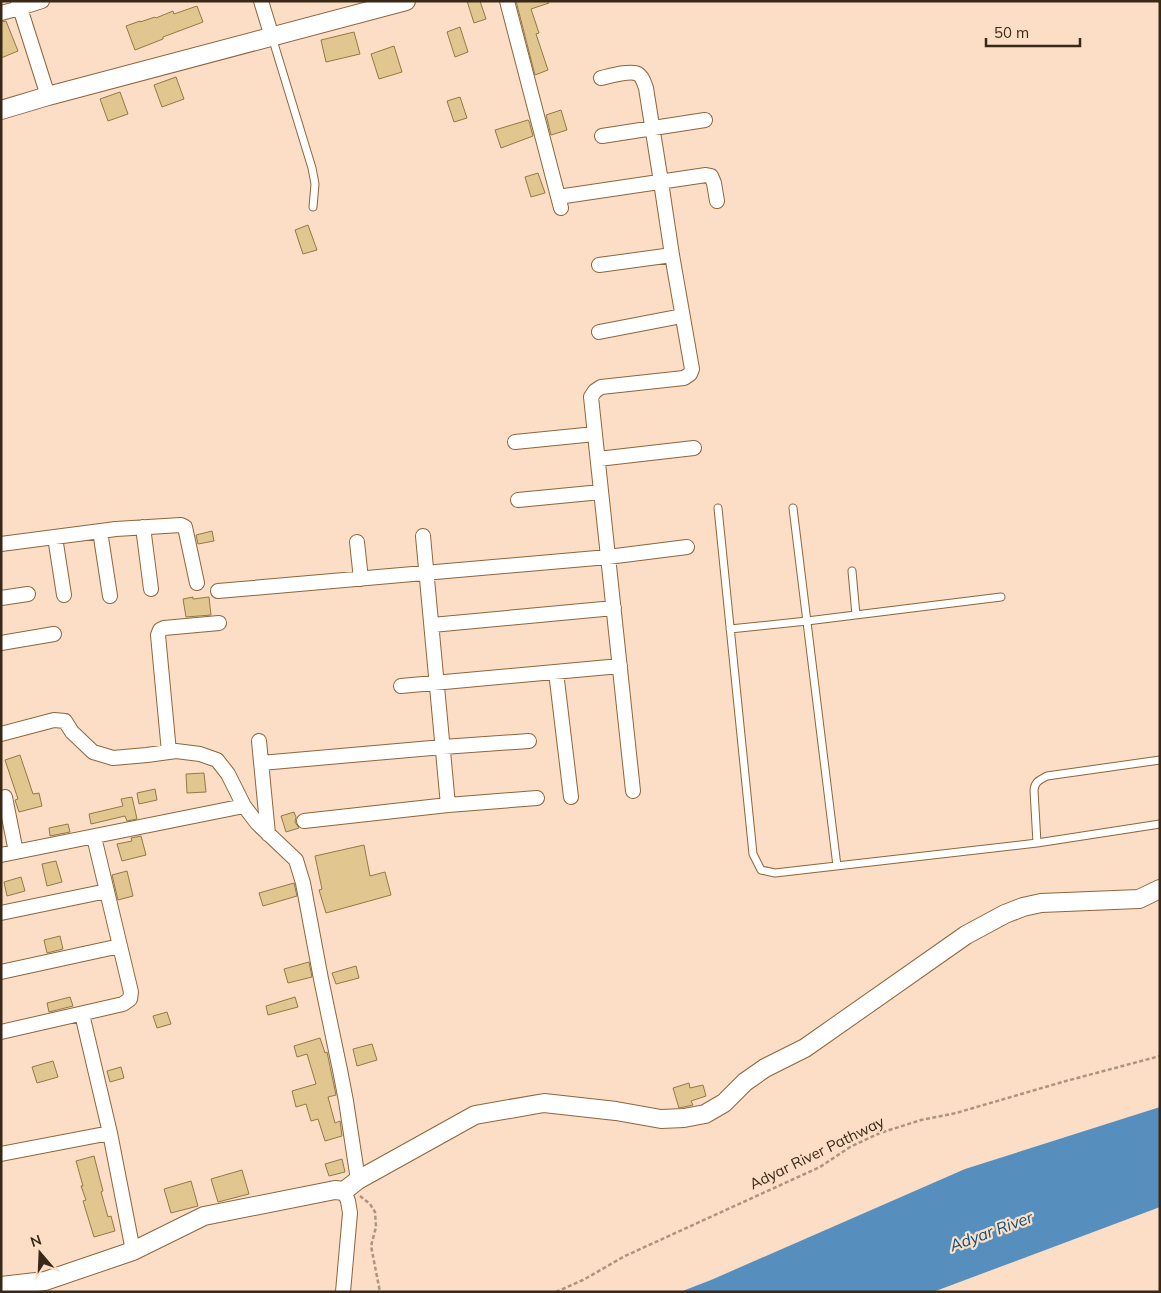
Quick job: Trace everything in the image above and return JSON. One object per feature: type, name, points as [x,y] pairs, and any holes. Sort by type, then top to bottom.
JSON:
[{"type":"street","points":[[1,13],[19,4],[42,1]]},
{"type":"street","points":[[261,1],[272,37]]},
{"type":"street","points":[[1,110],[406,1]]},
{"type":"street","points":[[507,1],[559,202],[706,175],[711,176],[714,183],[717,201]]},
{"type":"street","points":[[19,4],[48,96]]},
{"type":"street","points":[[602,78],[631,72],[638,73],[643,79],[646,88],[692,369],[690,374],[684,378],[601,387],[591,397],[632,791]]},
{"type":"street","points":[[602,136],[705,120]]},
{"type":"street","points":[[599,265],[672,254]]},
{"type":"street","points":[[599,332],[682,316]]},
{"type":"street","points":[[515,442],[595,434]]},
{"type":"street","points":[[598,459],[694,448]]},
{"type":"street","points":[[518,500],[601,492]]},
{"type":"street","points":[[1,544],[116,528],[181,525],[185,527],[196,583]]},
{"type":"street","points":[[143,528],[151,589]]},
{"type":"street","points":[[100,531],[110,596]]},
{"type":"street","points":[[424,536],[448,805]]},
{"type":"street","points":[[55,537],[64,595]]},
{"type":"street","points":[[357,542],[361,579]]},
{"type":"street","points":[[218,591],[608,557],[687,547]]},
{"type":"street","points":[[1,598],[28,594]]},
{"type":"street","points":[[432,624],[614,608]]},
{"type":"street","points":[[169,752],[158,635],[160,630],[164,628],[218,623]]},
{"type":"street","points":[[1,643],[54,634]]},
{"type":"street","points":[[402,686],[620,666]]},
{"type":"street","points":[[556,672],[571,798]]},
{"type":"street","points":[[1,734],[54,720],[65,721],[72,732],[93,752],[113,758],[147,756],[176,751],[200,754],[217,760],[228,774],[244,806],[268,834],[296,860],[303,883],[346,1100],[358,1180]]},
{"type":"street","points":[[259,741],[268,834]]},
{"type":"street","points":[[260,763],[443,747],[529,742]]},
{"type":"street","points":[[5,797],[16,852]]},
{"type":"street","points":[[304,821],[448,805],[537,798]]},
{"type":"street","points":[[1,855],[244,806]]},
{"type":"street","points":[[1,1032],[123,1004],[130,999],[131,992],[94,836]]},
{"type":"street","points":[[1,1286],[45,1281],[133,1251],[204,1216],[335,1190],[344,1191],[358,1180],[474,1115],[544,1103],[616,1111],[661,1119],[684,1118],[705,1114],[724,1102],[745,1082],[765,1068],[805,1048],[966,935],[1005,914],[1041,903],[1139,898],[1160,889]]},
{"type":"street","points":[[1,914],[107,892]]},
{"type":"street","points":[[1,972],[120,946]]},
{"type":"street","points":[[82,1014],[110,1133],[133,1251]]},
{"type":"street","points":[[1,1154],[110,1133]]},
{"type":"street","points":[[343,1292],[350,1213],[344,1191]]},
{"type":"lane","points":[[272,37],[312,168],[315,184],[313,207]]},
{"type":"lane","points":[[718,508],[753,854],[761,870],[775,873],[1037,844],[1160,824]]},
{"type":"lane","points":[[793,508],[837,866]]},
{"type":"lane","points":[[852,571],[856,615]]},
{"type":"lane","points":[[730,629],[1000,597]]},
{"type":"lane","points":[[1037,844],[1034,790],[1035,784],[1040,780],[1047,776],[1160,760]]},
{"type":"path","name":"Adyar River Pathway","points":[[556,1292],[584,1280],[625,1256],[820,1167],[850,1148],[880,1133],[921,1120],[956,1114],[1066,1081],[1160,1056]]},
{"type":"path","points":[[344,1191],[360,1196],[370,1204],[375,1212],[376,1227],[371,1246],[380,1292]]},
{"type":"water","name":"Adyar River","points":[[1160,1107],[1160,1207],[933,1292],[680,1292],[965,1169]]},
{"type":"building","points":[[467,1],[480,1],[486,19],[474,23]]},
{"type":"building","points":[[516,1],[548,1],[549,3],[531,9],[539,33],[536,34],[548,70],[535,75]]},
{"type":"building","points":[[197,6],[203,22],[135,50],[126,26],[173,11],[174,14]]},
{"type":"building","points":[[6,21],[18,51],[1,58],[1,22]]},
{"type":"building","points":[[460,27],[468,52],[455,57],[447,32]]},
{"type":"building","points":[[354,32],[360,54],[326,62],[321,40]]},
{"type":"building","points":[[394,46],[402,72],[379,79],[371,54]]},
{"type":"building","points":[[176,77],[184,99],[162,107],[154,85]]},
{"type":"building","points":[[120,92],[128,114],[108,121],[100,99]]},
{"type":"building","points":[[460,97],[467,118],[454,122],[447,101]]},
{"type":"building","points":[[561,110],[567,130],[551,135],[546,115]]},
{"type":"building","points":[[528,120],[533,136],[501,148],[495,130]]},
{"type":"building","points":[[538,173],[545,193],[531,197],[525,177]]},
{"type":"building","points":[[308,225],[317,250],[303,254],[295,230]]},
{"type":"building","points":[[212,531],[214,541],[198,544],[196,535]]},
{"type":"building","points":[[193,597],[193,599],[209,597],[211,615],[186,617],[183,599]]},
{"type":"building","points":[[20,755],[33,794],[39,793],[42,806],[19,812],[15,800],[18,799],[5,760]]},
{"type":"building","points":[[204,773],[206,792],[187,793],[186,774]]},
{"type":"building","points":[[155,789],[157,800],[139,804],[137,793]]},
{"type":"building","points":[[132,797],[137,819],[127,821],[125,816],[91,824],[89,814],[123,806],[121,799]]},
{"type":"building","points":[[294,812],[295,822],[299,828],[286,832],[281,816]]},
{"type":"building","points":[[68,824],[70,832],[50,836],[49,828]]},
{"type":"building","points":[[141,836],[146,855],[122,861],[117,844],[132,841],[131,838]]},
{"type":"building","points":[[364,845],[370,876],[385,872],[391,895],[326,913],[319,890],[322,889],[315,856]]},
{"type":"building","points":[[56,861],[62,882],[47,886],[42,864]]},
{"type":"building","points":[[127,871],[133,896],[118,900],[112,875]]},
{"type":"building","points":[[21,877],[25,891],[7,896],[4,882]]},
{"type":"building","points":[[294,883],[297,896],[263,906],[259,893]]},
{"type":"building","points":[[60,936],[63,949],[47,953],[44,940]]},
{"type":"building","points":[[309,962],[312,977],[288,983],[284,969]]},
{"type":"building","points":[[356,966],[359,978],[336,984],[332,973]]},
{"type":"building","points":[[70,997],[73,1006],[49,1012],[47,1003]]},
{"type":"building","points":[[295,997],[298,1007],[268,1015],[266,1006]]},
{"type":"building","points":[[167,1012],[171,1024],[157,1028],[153,1016]]},
{"type":"building","points":[[320,1038],[325,1053],[327,1052],[336,1095],[328,1097],[335,1123],[340,1121],[342,1136],[325,1141],[318,1119],[311,1121],[306,1104],[296,1107],[292,1091],[316,1084],[307,1054],[297,1057],[294,1046]]},
{"type":"building","points":[[372,1044],[377,1060],[357,1066],[353,1049]]},
{"type":"building","points":[[53,1061],[58,1077],[37,1083],[32,1067]]},
{"type":"building","points":[[121,1067],[124,1078],[110,1082],[107,1071]]},
{"type":"building","points":[[689,1083],[690,1088],[703,1085],[706,1096],[691,1101],[693,1105],[679,1108],[673,1088]]},
{"type":"building","points":[[94,1156],[108,1217],[111,1216],[115,1231],[94,1237],[83,1201],[86,1200],[76,1161]]},
{"type":"building","points":[[342,1159],[345,1172],[329,1176],[325,1164]]},
{"type":"building","points":[[242,1170],[249,1194],[218,1202],[211,1179]]},
{"type":"building","points":[[191,1181],[198,1206],[171,1213],[164,1189]]}]
